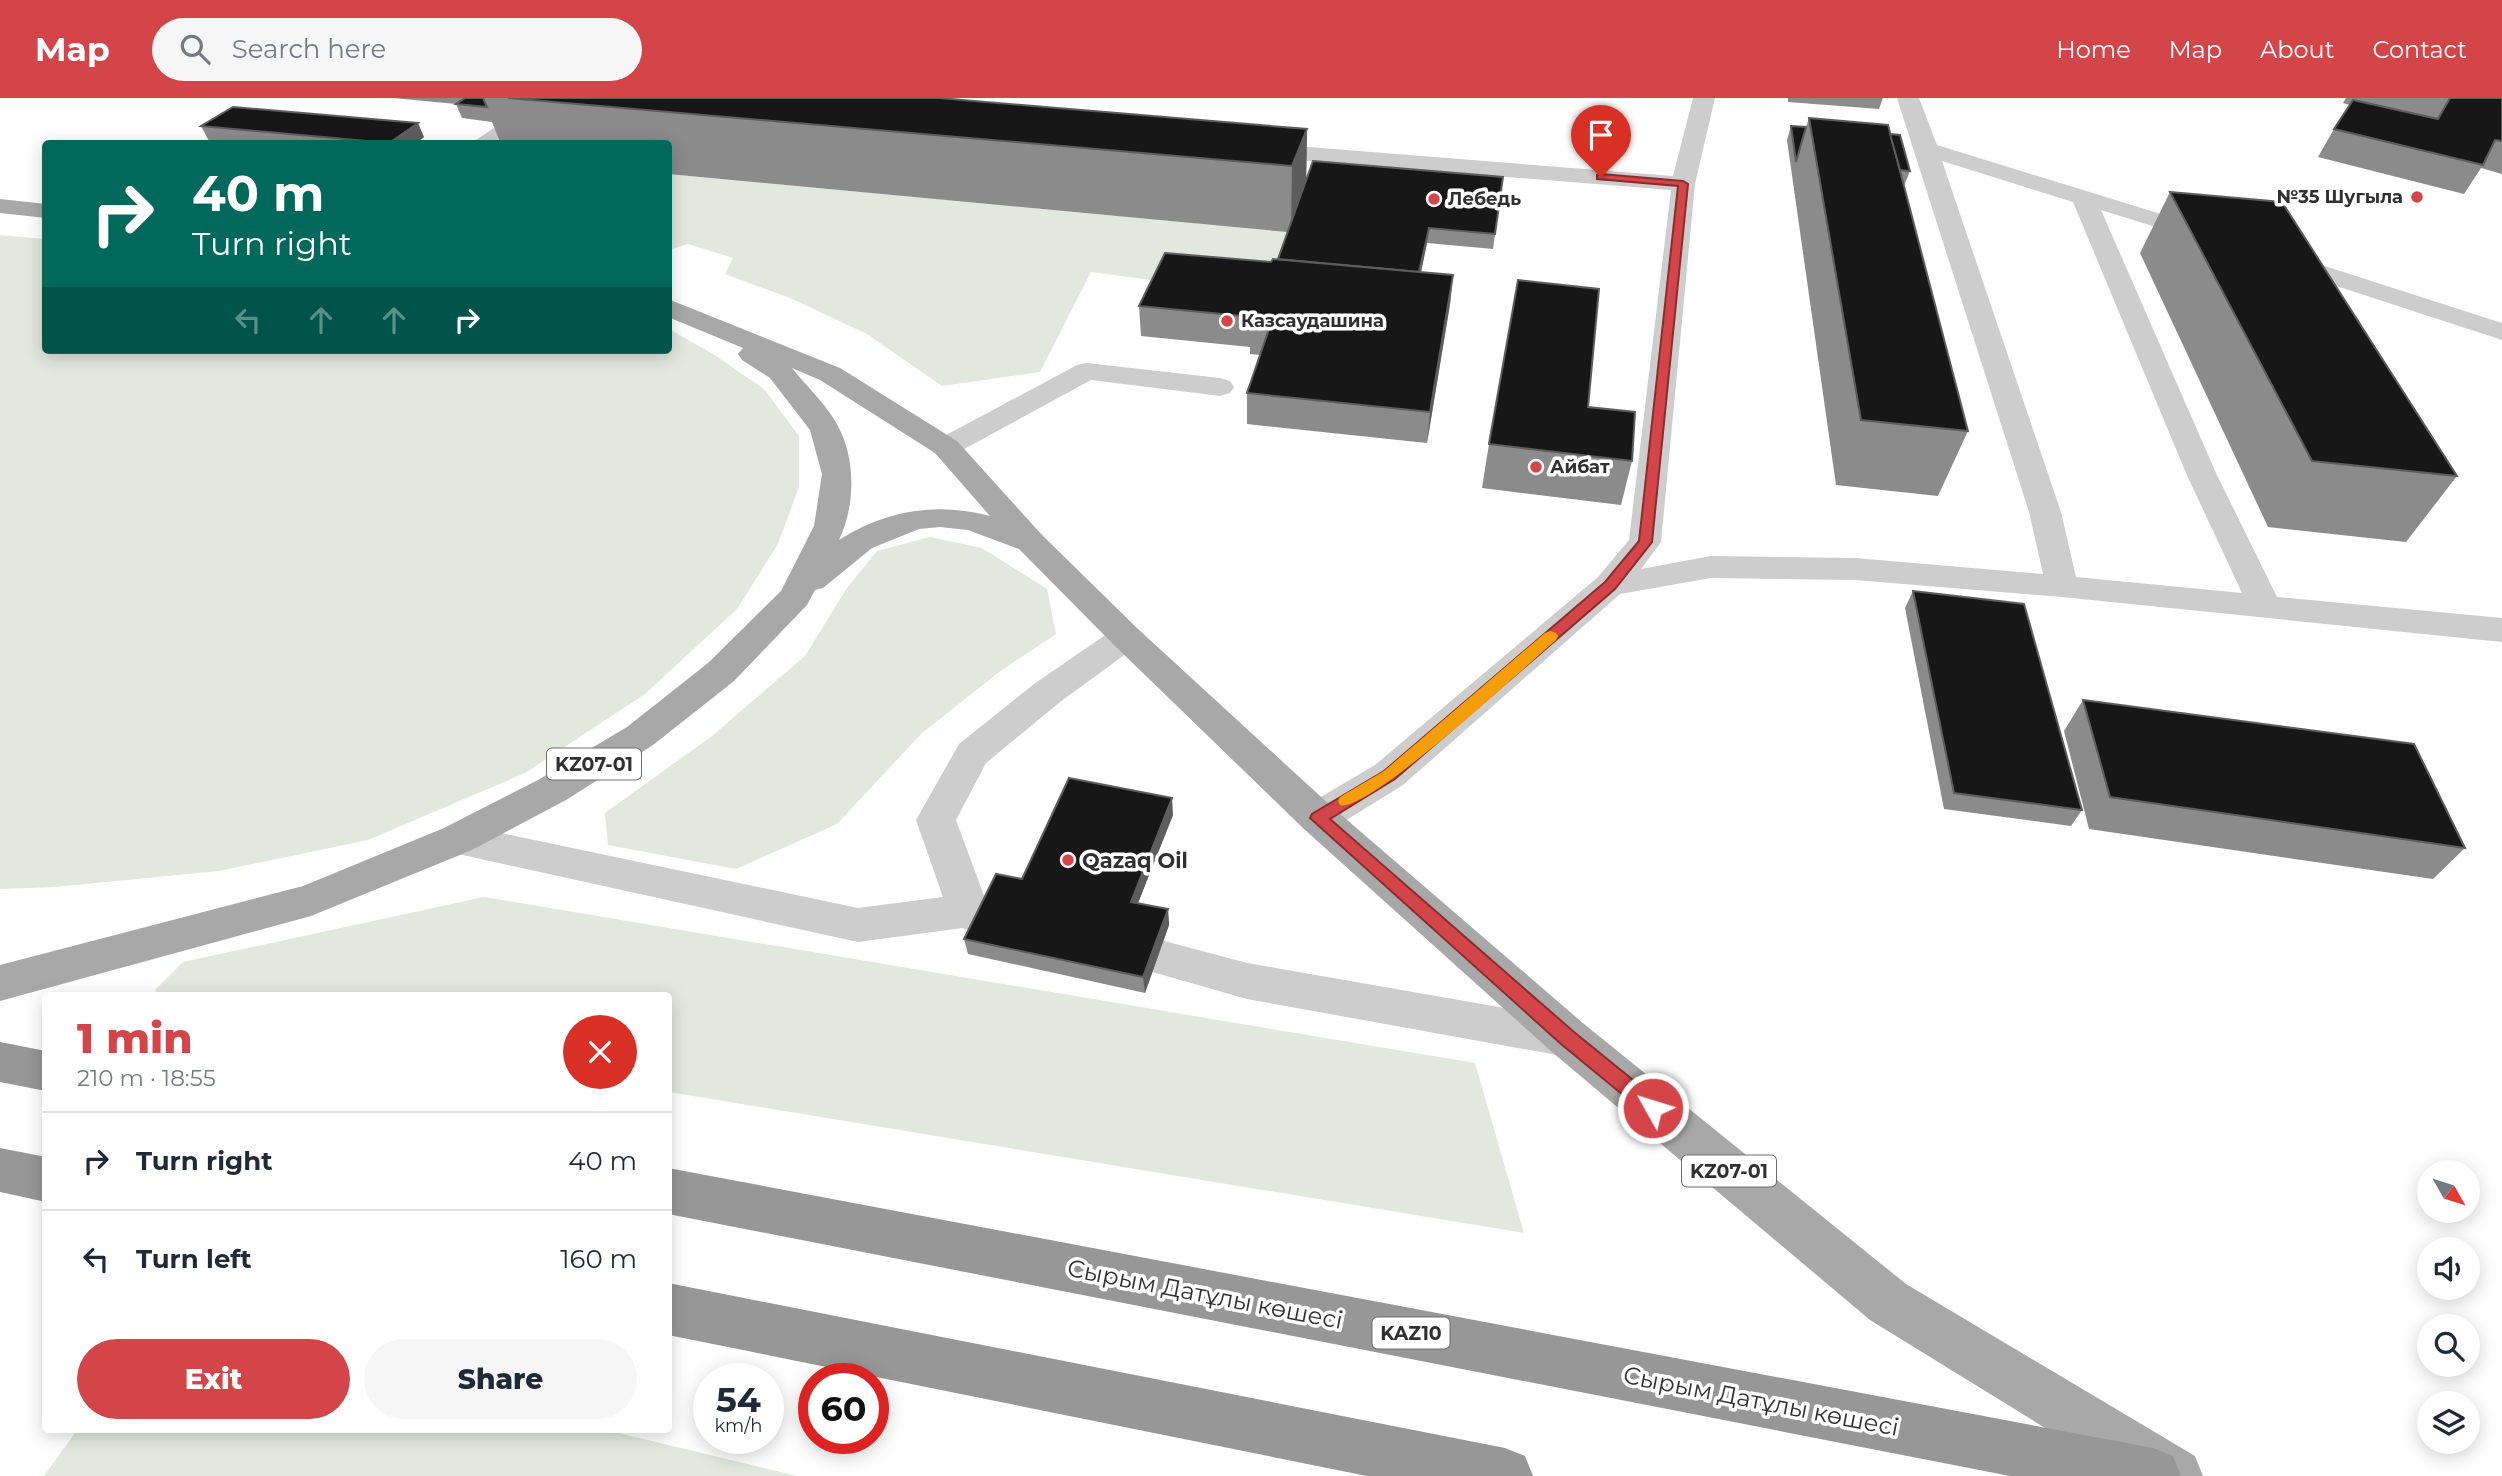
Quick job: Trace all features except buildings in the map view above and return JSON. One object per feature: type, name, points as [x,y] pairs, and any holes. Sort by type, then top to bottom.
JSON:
[{"type":"highway","points":[[0,1062],[42,1070]]},
{"type":"highway","points":[[0,1170],[42,1179]]},
{"type":"highway","name":"Сырым Датұлы көшесі","points":[[672,1192],[2153,1476]]},
{"type":"highway","points":[[672,1310],[1505,1476]]},
{"type":"main road","points":[[0,205],[42,210]]},
{"type":"main road","name":"KZ07-01","points":[[672,308],[830,374],[946,447],[1031,542],[1126,637],[1318,818],[1568,1038],[1888,1302],[2175,1476]]},
{"type":"main road","name":"KZ07-01","points":[[0,983],[311,900],[458,839],[552,790],[640,736],[721,672],[795,597],[830,526],[837,474],[825,429],[780,372],[672,308]]},
{"type":"main road","points":[[795,597],[849,547],[868,535],[918,518],[963,519],[1031,542]]},
{"type":"lane","points":[[489,140],[554,98]]},
{"type":"lane","points":[[1318,818],[1389,775],[1610,586],[1645,542],[1683,184],[1704,98]]},
{"type":"lane","points":[[1908,98],[2045,512],[2062,586]]},
{"type":"lane","points":[[1238,149],[1683,184]]},
{"type":"lane","points":[[1927,149],[2225,242]]},
{"type":"lane","points":[[2083,197],[2201,473],[2265,607]]},
{"type":"lane","points":[[2250,250],[2502,332]]},
{"type":"lane","points":[[946,447],[1087,371],[1220,387]]},
{"type":"lane","points":[[1610,586],[1712,566],[1855,569],[2062,586],[2502,630]]},
{"type":"lane","points":[[458,839],[858,925],[977,916],[936,820],[972,754],[1047,694],[1126,637]]},
{"type":"lane","points":[[1157,957],[1247,981],[1568,1038]]},
{"type":"shaded area","points":[[672,174],[1291,232],[1272,288],[1166,282],[1091,272],[1040,372],[942,386],[867,334],[790,298],[725,274],[733,258],[688,244],[672,249]]},
{"type":"shaded area","points":[[0,235],[42,239],[42,354],[672,354],[672,331],[713,354],[764,389],[799,436],[799,487],[778,544],[737,609],[645,694],[525,773],[368,840],[219,871],[54,887],[0,889]]},
{"type":"shaded area","points":[[930,537],[982,548],[1047,589],[1056,634],[999,672],[921,734],[837,824],[736,869],[608,845],[605,813],[712,736],[805,656],[847,588],[877,551]]},
{"type":"shaded area","points":[[484,897],[1475,1063],[1524,1233],[672,1092],[672,992],[157,992],[155,990],[183,962]]},
{"type":"shaded area","points":[[75,1433],[618,1433],[693,1451],[693,1454],[706,1454],[797,1476],[44,1476]]},
{"type":"slow traffic","points":[[1346,801],[1389,775],[1550,636]]},
{"type":"place","name":"№35 Шугыла","points":[[2417,197]]},
{"type":"place","name":"Лебедь","points":[[1434,199]]},
{"type":"place","name":"Казсаудашина","points":[[1227,321]]},
{"type":"place","name":"Айбат","points":[[1536,467]]},
{"type":"place","name":"Qazaq Oil","points":[[1068,860]]},
{"type":"route","points":[[1601,177],[1683,184],[1645,542],[1610,586],[1389,775],[1318,818],[1568,1038],[1653,1108]]}]
